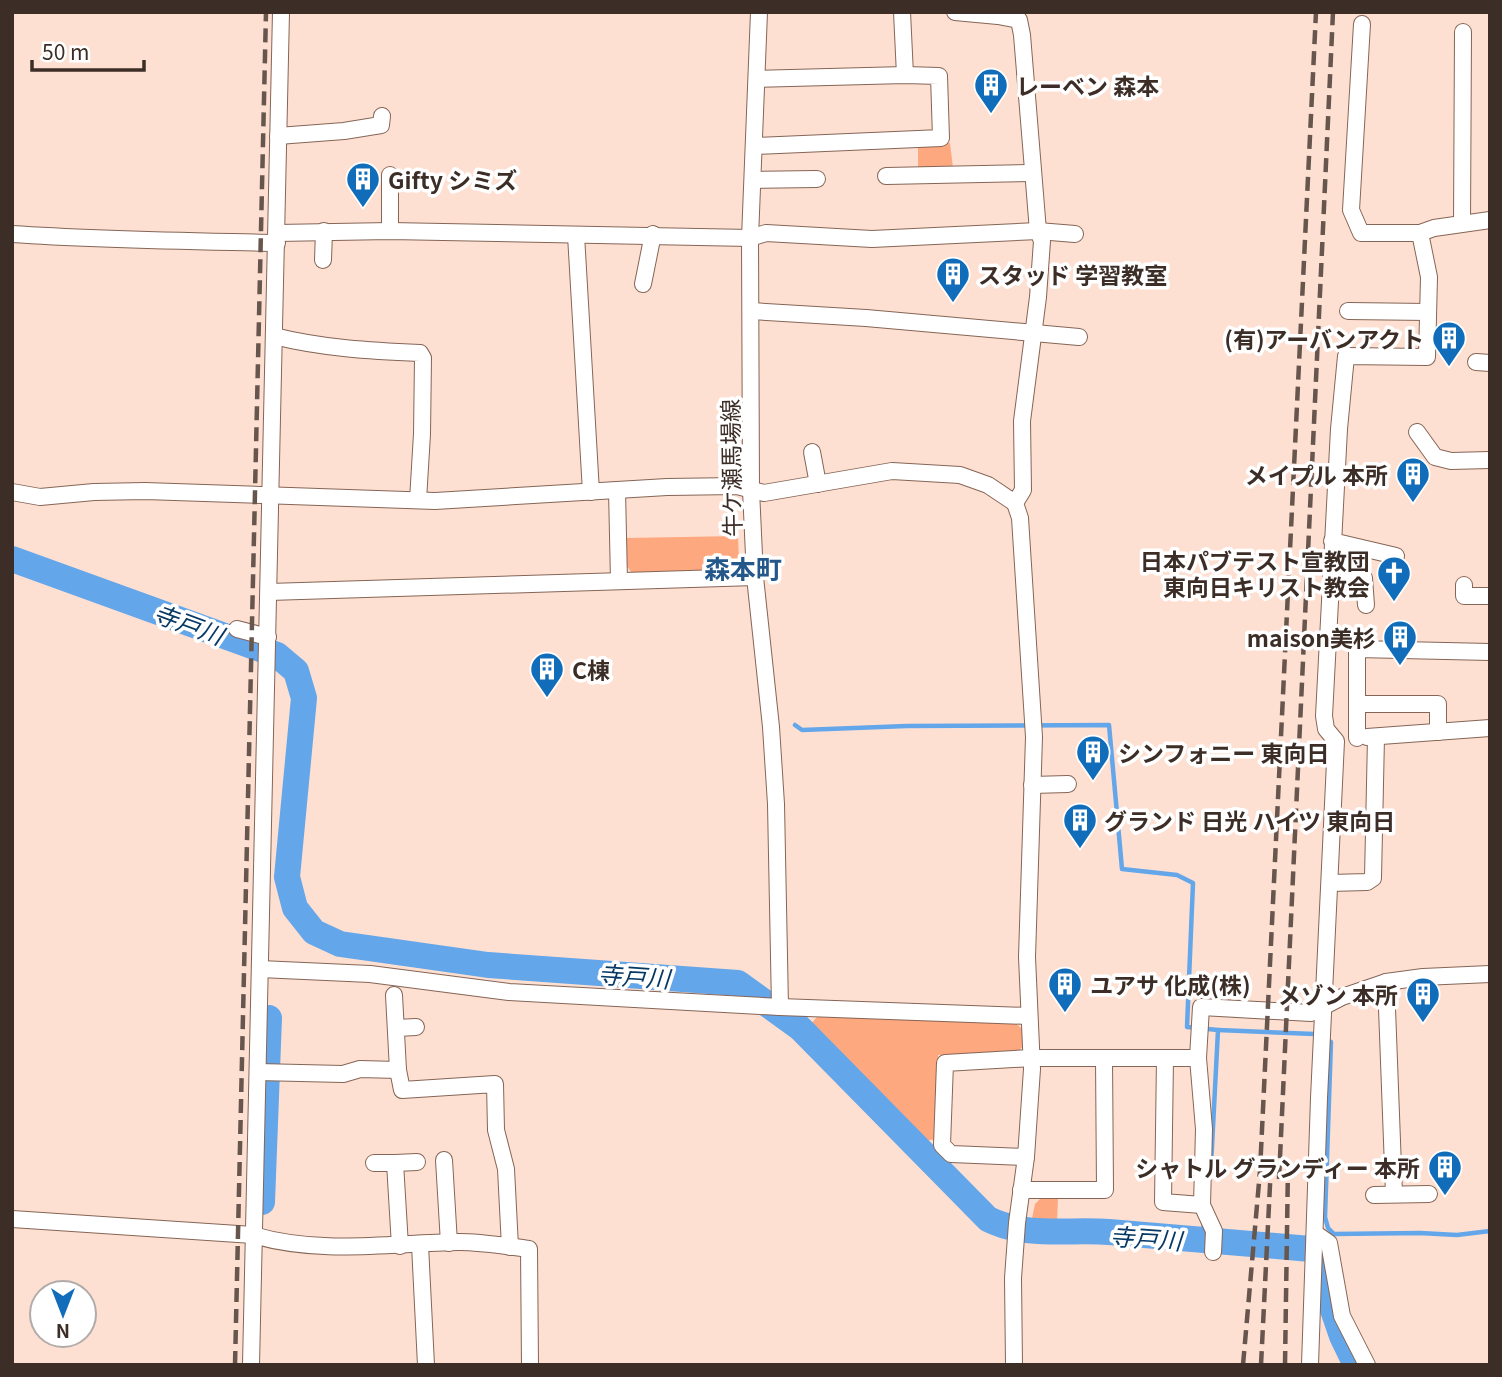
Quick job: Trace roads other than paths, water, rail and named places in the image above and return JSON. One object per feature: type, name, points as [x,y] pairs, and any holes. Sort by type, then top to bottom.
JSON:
[{"type":"street","points":[[251,1365],[281,12]]},
{"type":"street","name":"牛ケ瀬馬場線","points":[[759,12],[750,238],[751,490],[755,577],[771,727],[776,804],[780,1007]]},
{"type":"street","points":[[902,12],[905,75]]},
{"type":"street","points":[[955,12],[1019,20],[1022,35],[1032,173],[1038,232],[1042,242],[1034,334],[1022,422],[1023,490],[1015,503]]},
{"type":"street","points":[[1362,24],[1351,210],[1361,233],[1420,233],[1434,228],[1490,220]]},
{"type":"street","points":[[1462,223],[1463,32]]},
{"type":"street","points":[[755,146],[941,138],[939,76],[757,79]]},
{"type":"street","points":[[278,136],[381,125],[382,116]]},
{"type":"street","points":[[886,176],[1032,173]]},
{"type":"street","points":[[390,175],[390,231]]},
{"type":"street","points":[[752,180],[817,179]]},
{"type":"street","points":[[12,234],[217,243],[324,232],[390,231],[653,234],[750,238],[766,233],[872,239],[1038,232],[1075,234]]},
{"type":"street","points":[[323,260],[324,232]]},
{"type":"street","points":[[1310,1365],[1336,741],[1326,729],[1324,716],[1332,541],[1346,356],[1427,357],[1429,277],[1420,233]]},
{"type":"street","points":[[643,284],[653,234]]},
{"type":"street","points":[[576,235],[591,492]]},
{"type":"street","points":[[751,311],[866,318],[1079,337]]},
{"type":"street","points":[[1348,311],[1428,312]]},
{"type":"street","points":[[274,336],[298,342],[370,351],[420,354],[423,358],[422,434],[418,500]]},
{"type":"street","points":[[1417,432],[1435,457],[1451,461],[1490,460]]},
{"type":"street","points":[[812,452],[818,484]]},
{"type":"street","points":[[12,492],[40,497],[145,491],[435,501],[737,486],[764,493],[892,471],[960,475],[988,485],[1015,503],[1020,518],[1033,729],[1027,957],[1031,1058],[1026,1157],[1013,1278],[1014,1365]]},
{"type":"street","points":[[617,490],[619,581]]},
{"type":"street","points":[[1332,541],[1396,556]]},
{"type":"street","points":[[1331,574],[1364,578],[1366,605]]},
{"type":"street","points":[[269,592],[755,577]]},
{"type":"street","points":[[1464,584],[1464,596],[1490,596]]},
{"type":"street","points":[[237,629],[268,648]]},
{"type":"street","points":[[1357,738],[1357,649],[1490,652]]},
{"type":"street","points":[[1357,704],[1438,704],[1438,732]]},
{"type":"street","points":[[1336,741],[1490,728]]},
{"type":"street","points":[[1330,883],[1367,882],[1373,878],[1376,737]]},
{"type":"street","points":[[1032,785],[1068,783]]},
{"type":"street","points":[[260,969],[370,974],[509,992],[780,1007],[1028,1016]]},
{"type":"street","points":[[1214,1243],[1202,1205],[1204,1129],[1198,1058],[1201,1007],[1311,1013],[1325,1004],[1386,982],[1423,976],[1490,974]]},
{"type":"street","points":[[1386,982],[1394,1194]]},
{"type":"street","points":[[394,995],[398,1070],[402,1090],[495,1084],[496,1130],[506,1169],[510,1247]]},
{"type":"street","points":[[397,1028],[416,1027]]},
{"type":"street","points":[[1026,1157],[951,1154],[942,1145],[945,1063],[1031,1058],[1198,1058]]},
{"type":"street","points":[[1021,1191],[1105,1190],[1104,1058]]},
{"type":"street","points":[[1165,1058],[1163,1202],[1202,1205]]},
{"type":"street","points":[[258,1072],[343,1074],[360,1069],[398,1070]]},
{"type":"street","points":[[444,1160],[449,1243]]},
{"type":"street","points":[[374,1163],[417,1162]]},
{"type":"street","points":[[395,1163],[400,1246]]},
{"type":"street","points":[[1374,1195],[1429,1194]]},
{"type":"street","points":[[12,1219],[253,1235],[272,1241],[348,1247],[449,1243],[529,1249],[530,1365]]},
{"type":"street","points":[[1315,1247],[1329,1243],[1342,1316],[1367,1365]]},
{"type":"street","points":[[420,1245],[426,1365]]},
{"type":"waterway","name":"寺戸川","points":[[12,559],[277,655],[296,671],[304,698],[287,877],[295,908],[314,932],[340,944],[488,965],[738,983],[800,1028],[988,1219],[1002,1225],[1032,1231],[1109,1232],[1311,1249],[1318,1254],[1328,1277],[1331,1304],[1356,1365]]},
{"type":"waterway","points":[[795,725],[802,730],[907,726],[1109,725],[1122,869],[1177,875],[1193,883],[1187,1027],[1218,1030],[1211,1166]]},
{"type":"waterway","points":[[262,1202],[269,1018]]},
{"type":"waterway","points":[[1218,1030],[1319,1036]]},
{"type":"waterway","points":[[1327,1040],[1331,1042],[1325,1217],[1328,1228],[1334,1234],[1457,1235],[1490,1231]]},
{"type":"waterway","points":[[1201,1240],[1204,1224]]},
{"type":"railway","points":[[235,1365],[266,12]]},
{"type":"railway","points":[[1243,1365],[1260,1171],[1316,12]]},
{"type":"railway","points":[[1279,1179],[1333,12]]},
{"type":"railway","points":[[1261,1365],[1271,1165]]},
{"type":"railway","points":[[1285,1365],[1288,1165]]},
{"type":"place","name":"レーベン 森本","points":[[991,115]]},
{"type":"place","name":"Gifty シミズ","points":[[363,209]]},
{"type":"place","name":"スタッド 学習教室","points":[[953,304]]},
{"type":"place","name":"(有)アーバンアクト","points":[[1449,368]]},
{"type":"place","name":"メイプル 本所","points":[[1413,504]]},
{"type":"place","name":"日本パブテスト宣教団 東向日キリスト教会","points":[[1394,603]]},
{"type":"place","name":"maison美杉","points":[[1400,667]]},
{"type":"place","name":"C棟","points":[[547,699]]},
{"type":"place","name":"シンフォニー 東向日","points":[[1093,782]]},
{"type":"place","name":"グランド 日光 ハイツ 東向日","points":[[1080,850]]},
{"type":"place","name":"ユアサ 化成(株)","points":[[1065,1014]]},
{"type":"place","name":"メゾン 本所","points":[[1423,1024]]},
{"type":"place","name":"シャトル グランディー 本所","points":[[1445,1197]]},
{"type":"district","name":"森本町","points":[[743,567]]}]
